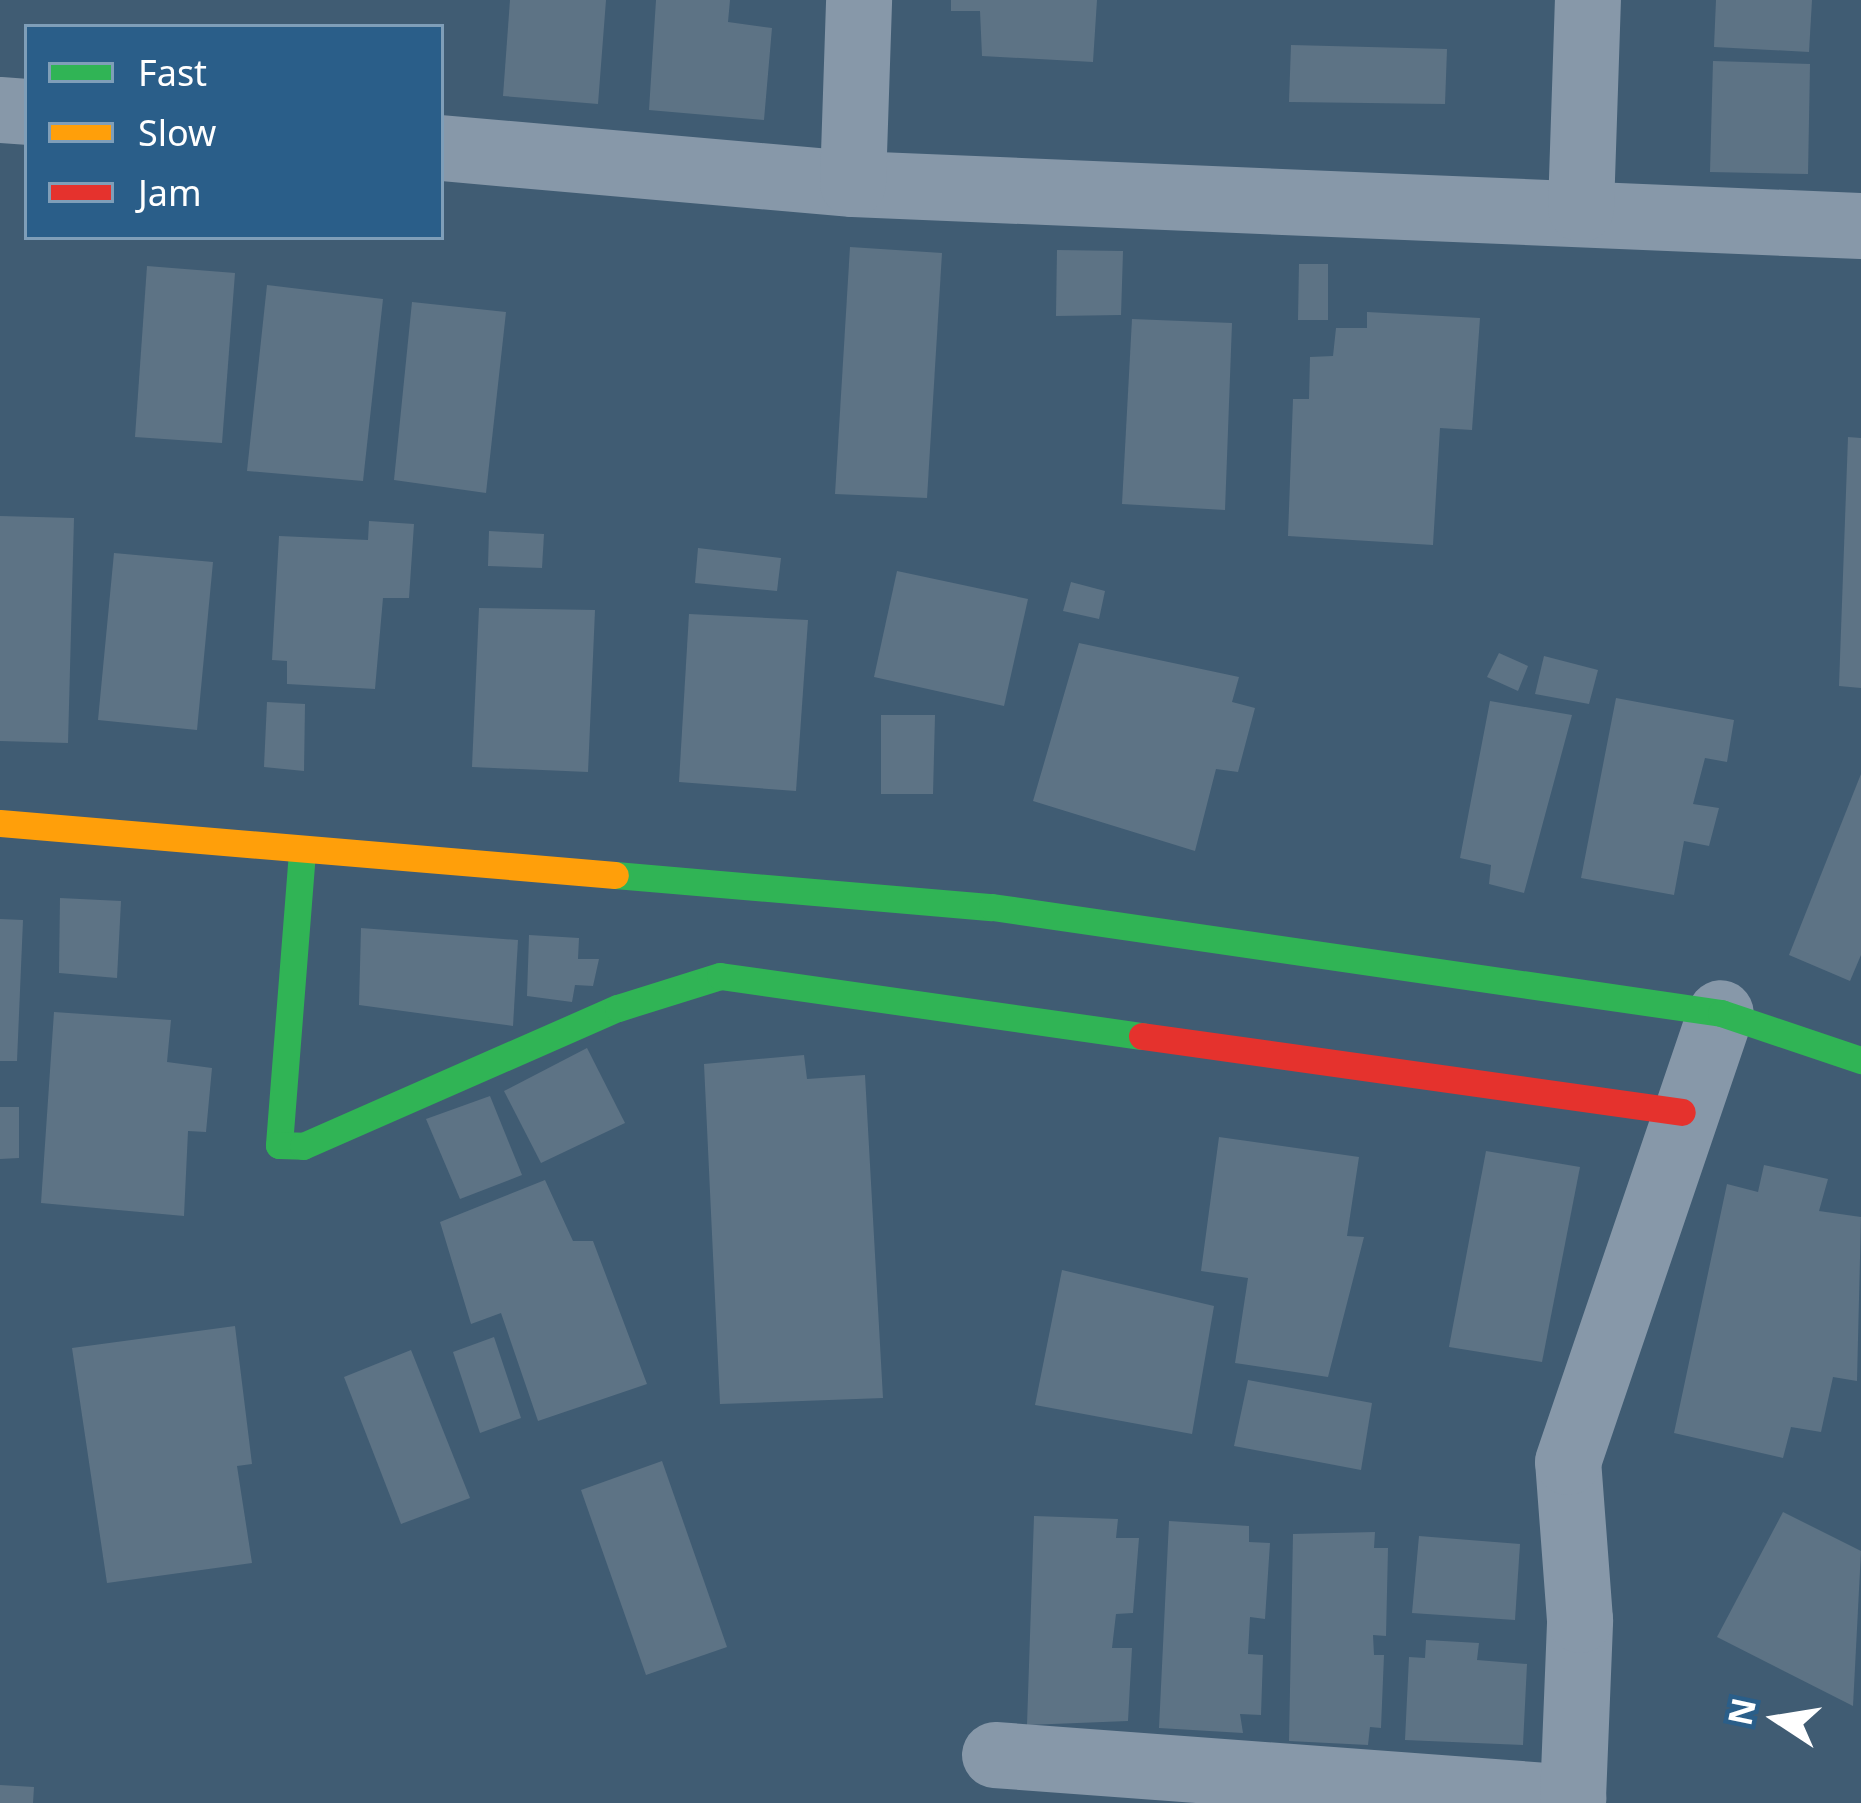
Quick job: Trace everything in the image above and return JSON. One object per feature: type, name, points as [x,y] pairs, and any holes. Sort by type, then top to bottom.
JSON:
[{"type":"street","points":[[854,184],[859,0]]},
{"type":"street","points":[[1582,209],[1588,0]]},
{"type":"street","points":[[444,148],[854,184],[1582,209],[1861,226]]},
{"type":"street","points":[[0,823],[992,908],[1721,1013],[1861,1060]]},
{"type":"street","points":[[302,852],[279,1145],[303,1146],[618,1008],[720,976],[1682,1112]]},
{"type":"street","points":[[995,1755],[1574,1798],[1580,1620],[1568,1462],[1682,1112],[1721,1013]]},
{"type":"building","points":[[510,0],[606,0],[598,104],[503,96]]},
{"type":"building","points":[[656,0],[730,0],[728,22],[772,28],[764,120],[649,110]]},
{"type":"building","points":[[951,0],[1097,0],[1093,62],[982,56],[980,11],[951,11]]},
{"type":"building","points":[[1716,0],[1812,0],[1809,52],[1714,47]]},
{"type":"building","points":[[1291,45],[1447,49],[1445,104],[1289,102]]},
{"type":"building","points":[[1713,61],[1810,64],[1808,174],[1710,172]]},
{"type":"building","points":[[850,247],[942,253],[927,498],[835,494]]},
{"type":"building","points":[[1057,250],[1123,251],[1121,315],[1056,316]]},
{"type":"building","points":[[1299,264],[1328,264],[1328,320],[1298,320]]},
{"type":"building","points":[[147,266],[235,273],[222,443],[135,437]]},
{"type":"building","points":[[267,285],[383,299],[363,481],[247,471]]},
{"type":"building","points":[[412,302],[506,312],[486,493],[394,480]]},
{"type":"building","points":[[1367,312],[1480,318],[1472,430],[1440,428],[1433,545],[1288,536],[1293,399],[1309,399],[1310,357],[1333,356],[1336,328],[1367,328]]},
{"type":"building","points":[[1132,319],[1232,323],[1225,510],[1122,504]]},
{"type":"building","points":[[1848,437],[1861,438],[1861,688],[1839,686]]},
{"type":"building","points":[[0,516],[74,518],[68,743],[0,741]]},
{"type":"building","points":[[369,521],[414,524],[409,598],[383,598],[375,689],[287,684],[287,661],[272,660],[279,536],[368,540]]},
{"type":"building","points":[[489,531],[544,534],[542,568],[488,566]]},
{"type":"building","points":[[698,548],[781,558],[777,591],[695,583]]},
{"type":"building","points":[[114,553],[213,562],[197,730],[98,720]]},
{"type":"building","points":[[897,571],[1028,599],[1004,706],[874,677]]},
{"type":"building","points":[[1071,582],[1105,591],[1099,619],[1063,611]]},
{"type":"building","points":[[479,608],[595,610],[588,772],[472,767]]},
{"type":"building","points":[[689,614],[808,620],[796,791],[679,782]]},
{"type":"building","points":[[1079,643],[1239,677],[1232,702],[1255,708],[1238,772],[1216,769],[1195,851],[1033,801]]},
{"type":"building","points":[[1499,653],[1528,666],[1518,691],[1487,677]]},
{"type":"building","points":[[1544,656],[1598,670],[1589,704],[1535,694]]},
{"type":"building","points":[[1616,698],[1734,720],[1727,762],[1705,758],[1693,804],[1719,808],[1709,846],[1684,841],[1674,895],[1581,878]]},
{"type":"building","points":[[1490,701],[1572,715],[1524,893],[1489,884],[1491,865],[1460,858]]},
{"type":"building","points":[[267,702],[305,704],[304,771],[264,767]]},
{"type":"building","points":[[881,715],[935,715],[933,794],[881,794]]},
{"type":"building","points":[[1861,774],[1861,955],[1850,981],[1789,955]]},
{"type":"building","points":[[60,898],[121,901],[117,978],[59,973]]},
{"type":"building","points":[[0,919],[23,920],[17,1061],[0,1061]]},
{"type":"building","points":[[361,928],[518,940],[513,1026],[359,1005]]},
{"type":"building","points":[[529,935],[579,938],[578,959],[599,959],[593,986],[575,985],[572,1002],[527,996]]},
{"type":"building","points":[[54,1012],[171,1020],[167,1062],[212,1068],[206,1132],[188,1131],[184,1216],[41,1203]]},
{"type":"building","points":[[587,1048],[625,1123],[541,1163],[504,1091]]},
{"type":"building","points":[[804,1055],[807,1079],[865,1075],[883,1398],[720,1404],[704,1064]]},
{"type":"building","points":[[490,1096],[522,1175],[460,1199],[426,1119]]},
{"type":"building","points":[[0,1107],[19,1107],[19,1158],[0,1159]]},
{"type":"building","points":[[1219,1137],[1359,1157],[1347,1236],[1364,1237],[1328,1377],[1235,1363],[1248,1278],[1201,1271]]},
{"type":"building","points":[[1486,1151],[1580,1167],[1542,1362],[1449,1347]]},
{"type":"building","points":[[1764,1165],[1828,1179],[1819,1211],[1861,1217],[1857,1381],[1833,1377],[1821,1432],[1791,1427],[1783,1458],[1674,1433],[1727,1184],[1758,1192]]},
{"type":"building","points":[[545,1180],[573,1241],[593,1241],[647,1384],[538,1421],[501,1313],[471,1324],[440,1222]]},
{"type":"building","points":[[1062,1270],[1214,1306],[1192,1434],[1035,1405]]},
{"type":"building","points":[[235,1326],[252,1464],[237,1466],[252,1563],[107,1583],[72,1348]]},
{"type":"building","points":[[494,1337],[521,1418],[480,1433],[453,1352]]},
{"type":"building","points":[[411,1350],[470,1498],[401,1524],[344,1377]]},
{"type":"building","points":[[1248,1380],[1372,1403],[1361,1470],[1234,1446]]},
{"type":"building","points":[[662,1461],[727,1647],[646,1675],[581,1490]]},
{"type":"building","points":[[1783,1512],[1861,1551],[1853,1706],[1717,1637]]},
{"type":"building","points":[[1034,1516],[1118,1519],[1116,1538],[1139,1538],[1133,1613],[1116,1614],[1112,1648],[1132,1648],[1128,1721],[1027,1725]]},
{"type":"building","points":[[1169,1521],[1249,1526],[1249,1542],[1270,1543],[1265,1619],[1250,1617],[1248,1654],[1263,1655],[1261,1715],[1240,1714],[1243,1733],[1159,1728]]},
{"type":"building","points":[[1375,1532],[1374,1548],[1388,1548],[1386,1636],[1373,1635],[1374,1655],[1384,1655],[1381,1728],[1370,1727],[1368,1745],[1289,1741],[1293,1534]]},
{"type":"building","points":[[1419,1536],[1520,1544],[1515,1620],[1412,1613]]},
{"type":"building","points":[[1426,1640],[1479,1643],[1477,1660],[1527,1664],[1523,1745],[1405,1740],[1409,1657],[1425,1658]]},
{"type":"building","points":[[0,1785],[34,1787],[33,1803],[0,1803]]},
{"type":"traffic: fast","points":[[302,852],[279,1145],[303,1146],[618,1008],[720,976],[1142,1036]]},
{"type":"traffic: fast","points":[[615,875],[992,907],[1721,1013],[1861,1060]]},
{"type":"traffic: slow","points":[[0,823],[615,875]]},
{"type":"traffic: jam","points":[[1142,1036],[1682,1112]]}]
